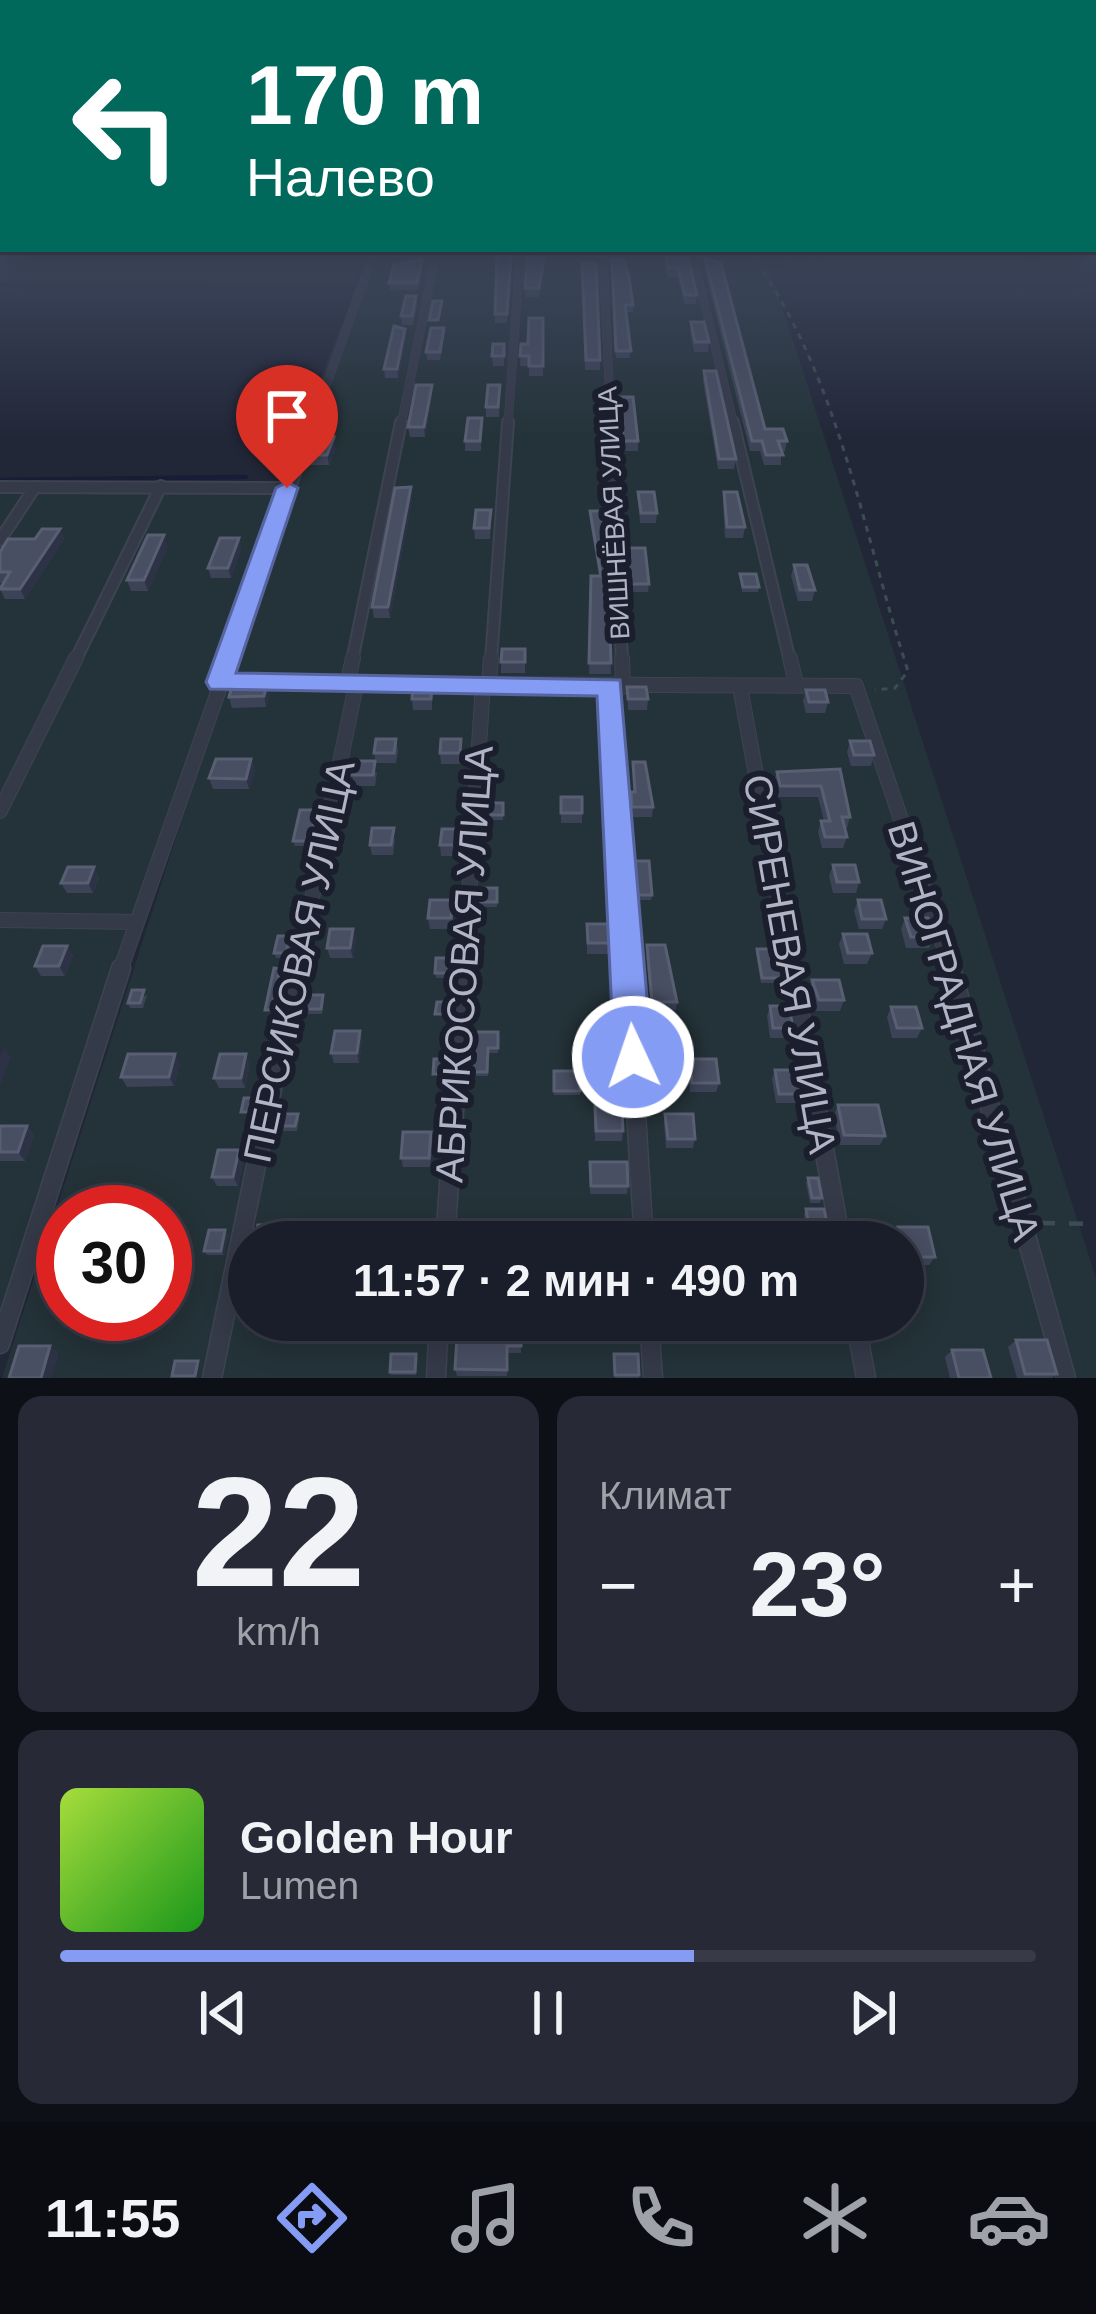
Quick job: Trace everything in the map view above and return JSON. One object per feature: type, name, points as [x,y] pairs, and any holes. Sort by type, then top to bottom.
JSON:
[{"type":"street","points":[[0,1344],[136,922],[353,309]]},
{"type":"street","name":"ПЕРСИКОВАЯ УЛИЦА","points":[[212,1378],[425,309]]},
{"type":"street","name":"АБРИКОСОВАЯ УЛИЦА","points":[[447,1221],[516,309]]},
{"type":"street","name":"ВИШНЁВАЯ УЛИЦА","points":[[604,309],[616,686],[643,1221]]},
{"type":"street","points":[[706,309],[796,684]]},
{"type":"street","points":[[0,488],[289,483]]},
{"type":"street","points":[[0,811],[161,486]]},
{"type":"street","points":[[0,540],[35,487]]},
{"type":"street","points":[[220,682],[856,686]]},
{"type":"street","name":"ВИНОГРАДНАЯ УЛИЦА","points":[[856,686],[944,941],[1066,1378]]},
{"type":"street","name":"СИРЕНЕВАЯ УЛИЦА","points":[[740,687],[837,1221]]},
{"type":"street","points":[[0,920],[136,922]]},
{"type":"street","points":[[436,1378],[439,1341]]},
{"type":"street","points":[[650,1341],[653,1378]]},
{"type":"street","points":[[859,1341],[866,1378]]},
{"type":"path","points":[[790,309],[801,328],[860,495],[874,569],[908,671],[895,688],[856,686]]},
{"type":"path","points":[[1021,1222],[1096,1223]]},
{"type":"shaded area","points":[[348,309],[783,309],[1096,1278],[1096,1378],[2,1378],[36,1272],[36,1341],[192,1341],[192,1185],[64,1185],[291,481],[280,481]]},
{"type":"shaded area","points":[[0,487],[287,488],[53,1185],[36,1185],[36,1237],[0,1344]]},
{"type":"building","points":[[431,309],[440,309],[438,320],[429,320]]},
{"type":"building","points":[[584,309],[598,309],[600,360],[586,360]]},
{"type":"building","points":[[614,309],[626,309],[631,351],[616,351]]},
{"type":"building","points":[[718,309],[733,309],[765,429],[783,429],[787,441],[778,441],[783,455],[766,455],[762,441],[752,441]]},
{"type":"building","points":[[529,318],[543,318],[543,366],[529,366],[529,356],[520,356],[521,344],[528,344]]},
{"type":"building","points":[[691,322],[704,322],[709,342],[695,342]]},
{"type":"building","points":[[394,326],[405,329],[397,369],[384,369]]},
{"type":"building","points":[[431,328],[444,328],[440,352],[426,352]]},
{"type":"building","points":[[493,344],[504,344],[504,356],[492,356]]},
{"type":"building","points":[[704,371],[716,371],[736,459],[719,459]]},
{"type":"building","points":[[416,385],[432,385],[424,427],[408,427]]},
{"type":"building","points":[[488,385],[500,385],[498,407],[486,407]]},
{"type":"building","points":[[620,397],[633,397],[638,441],[623,441]]},
{"type":"building","points":[[468,418],[482,418],[480,441],[465,441]]},
{"type":"building","points":[[315,437],[334,437],[327,455],[308,455]]},
{"type":"building","points":[[411,487],[388,607],[372,607],[395,488]]},
{"type":"building","points":[[638,492],[654,492],[657,513],[641,513]]},
{"type":"building","points":[[724,492],[737,492],[745,527],[727,527]]},
{"type":"building","points":[[476,510],[491,510],[489,528],[474,528]]},
{"type":"building","points":[[590,511],[606,511],[611,663],[589,663],[591,576],[601,576]]},
{"type":"building","points":[[42,529],[60,529],[20,589],[0,589],[10,572],[0,572],[0,552],[8,539],[35,539]]},
{"type":"building","points":[[148,535],[164,535],[144,580],[127,580]]},
{"type":"building","points":[[220,538],[239,538],[228,568],[208,568]]},
{"type":"building","points":[[627,548],[645,548],[649,584],[629,584]]},
{"type":"building","points":[[794,565],[807,565],[815,590],[800,590]]},
{"type":"building","points":[[740,574],[756,574],[759,587],[743,587]]},
{"type":"building","points":[[502,649],[525,649],[525,662],[501,662]]},
{"type":"building","points":[[233,683],[267,684],[264,696],[229,697]]},
{"type":"building","points":[[413,687],[432,687],[431,699],[412,699]]},
{"type":"building","points":[[627,687],[646,687],[648,699],[628,699]]},
{"type":"building","points":[[806,690],[825,690],[828,702],[809,702]]},
{"type":"building","points":[[376,739],[396,739],[394,753],[374,753]]},
{"type":"building","points":[[441,739],[461,739],[460,753],[440,753]]},
{"type":"building","points":[[850,741],[870,741],[874,755],[854,755]]},
{"type":"building","points":[[216,759],[251,759],[246,779],[209,778]]},
{"type":"building","points":[[355,761],[375,761],[373,775],[352,775]]},
{"type":"building","points":[[633,762],[645,762],[653,807],[632,807]]},
{"type":"building","points":[[840,769],[850,817],[842,817],[847,837],[825,837],[821,821],[830,821],[821,786],[780,786],[777,772]]},
{"type":"building","points":[[561,797],[582,797],[582,813],[561,813]]},
{"type":"building","points":[[491,803],[503,803],[503,815],[491,815]]},
{"type":"building","points":[[300,810],[316,810],[310,841],[293,841]]},
{"type":"building","points":[[372,828],[394,828],[391,845],[370,845]]},
{"type":"building","points":[[442,829],[460,829],[459,845],[440,845]]},
{"type":"building","points":[[633,861],[649,861],[652,895],[635,895]]},
{"type":"building","points":[[833,865],[855,865],[859,882],[837,882]]},
{"type":"building","points":[[68,867],[94,867],[88,883],[61,883]]},
{"type":"building","points":[[481,888],[497,888],[497,902],[480,902]]},
{"type":"building","points":[[430,900],[453,900],[451,918],[428,918]]},
{"type":"building","points":[[858,900],[881,900],[886,919],[862,919]]},
{"type":"building","points":[[905,918],[928,918],[934,937],[911,937]]},
{"type":"building","points":[[587,924],[610,924],[611,943],[588,943]]},
{"type":"building","points":[[330,929],[353,929],[350,948],[327,948]]},
{"type":"building","points":[[843,934],[867,934],[872,953],[848,953]]},
{"type":"building","points":[[278,936],[290,936],[286,953],[274,953]]},
{"type":"building","points":[[647,945],[665,945],[677,1002],[652,1002]]},
{"type":"building","points":[[43,946],[67,946],[59,966],[35,966]]},
{"type":"building","points":[[757,949],[779,949],[782,978],[762,978]]},
{"type":"building","points":[[436,958],[451,958],[449,973],[435,973]]},
{"type":"building","points":[[274,968],[280,969],[272,1010],[265,1010]]},
{"type":"building","points":[[812,980],[839,980],[844,1000],[819,1000]]},
{"type":"building","points":[[132,990],[144,990],[140,1003],[128,1003]]},
{"type":"building","points":[[303,995],[323,995],[321,1009],[300,1009]]},
{"type":"building","points":[[437,1002],[447,1002],[446,1014],[435,1014]]},
{"type":"building","points":[[770,1006],[789,1006],[793,1028],[773,1028]]},
{"type":"building","points":[[891,1007],[916,1007],[922,1028],[897,1028]]},
{"type":"building","points":[[645,1024],[660,1024],[661,1038],[646,1038]]},
{"type":"building","points":[[335,1031],[360,1031],[357,1053],[331,1053]]},
{"type":"building","points":[[475,1032],[498,1032],[498,1048],[488,1048],[487,1072],[469,1072]]},
{"type":"building","points":[[128,1054],[175,1054],[169,1077],[121,1077]]},
{"type":"building","points":[[220,1054],[246,1054],[241,1078],[214,1078]]},
{"type":"building","points":[[434,1059],[443,1059],[442,1074],[433,1074]]},
{"type":"building","points":[[690,1059],[716,1059],[719,1083],[692,1083]]},
{"type":"building","points":[[775,1070],[801,1070],[806,1094],[779,1094]]},
{"type":"building","points":[[554,1071],[580,1071],[580,1091],[554,1091]]},
{"type":"building","points":[[244,1098],[253,1098],[250,1112],[241,1112]]},
{"type":"building","points":[[838,1105],[878,1105],[885,1136],[844,1135]]},
{"type":"building","points":[[595,1106],[622,1106],[623,1131],[596,1131]]},
{"type":"building","points":[[282,1114],[298,1114],[295,1126],[280,1126]]},
{"type":"building","points":[[665,1114],[693,1114],[695,1139],[668,1139]]},
{"type":"building","points":[[0,1126],[27,1126],[18,1152],[0,1152]]},
{"type":"building","points":[[403,1132],[431,1132],[429,1158],[401,1158]]},
{"type":"building","points":[[218,1150],[239,1150],[233,1177],[212,1177]]},
{"type":"building","points":[[590,1162],[627,1162],[628,1186],[591,1186]]},
{"type":"building","points":[[808,1178],[818,1178],[822,1198],[812,1198]]},
{"type":"building","points":[[806,1209],[824,1209],[826,1221],[808,1221]]},
{"type":"building","points":[[924,1227],[928,1227],[935,1257],[924,1257]]},
{"type":"building","points":[[209,1230],[225,1230],[221,1251],[204,1251]]},
{"type":"building","points":[[1016,1340],[1047,1340],[1057,1374],[1025,1374]]},
{"type":"building","points":[[457,1341],[521,1341],[521,1346],[507,1346],[507,1370],[455,1369]]},
{"type":"building","points":[[19,1346],[50,1346],[41,1378],[9,1378]]},
{"type":"building","points":[[952,1350],[983,1350],[991,1378],[959,1378]]},
{"type":"building","points":[[391,1354],[416,1354],[415,1372],[390,1372]]},
{"type":"building","points":[[614,1354],[638,1354],[639,1375],[615,1375]]},
{"type":"building","points":[[175,1361],[198,1361],[195,1376],[172,1376]]},
{"type":"waterway","points":[[0,480],[246,477]]},
{"type":"route","points":[[287,488],[220,682],[610,686],[633,1057]]}]
